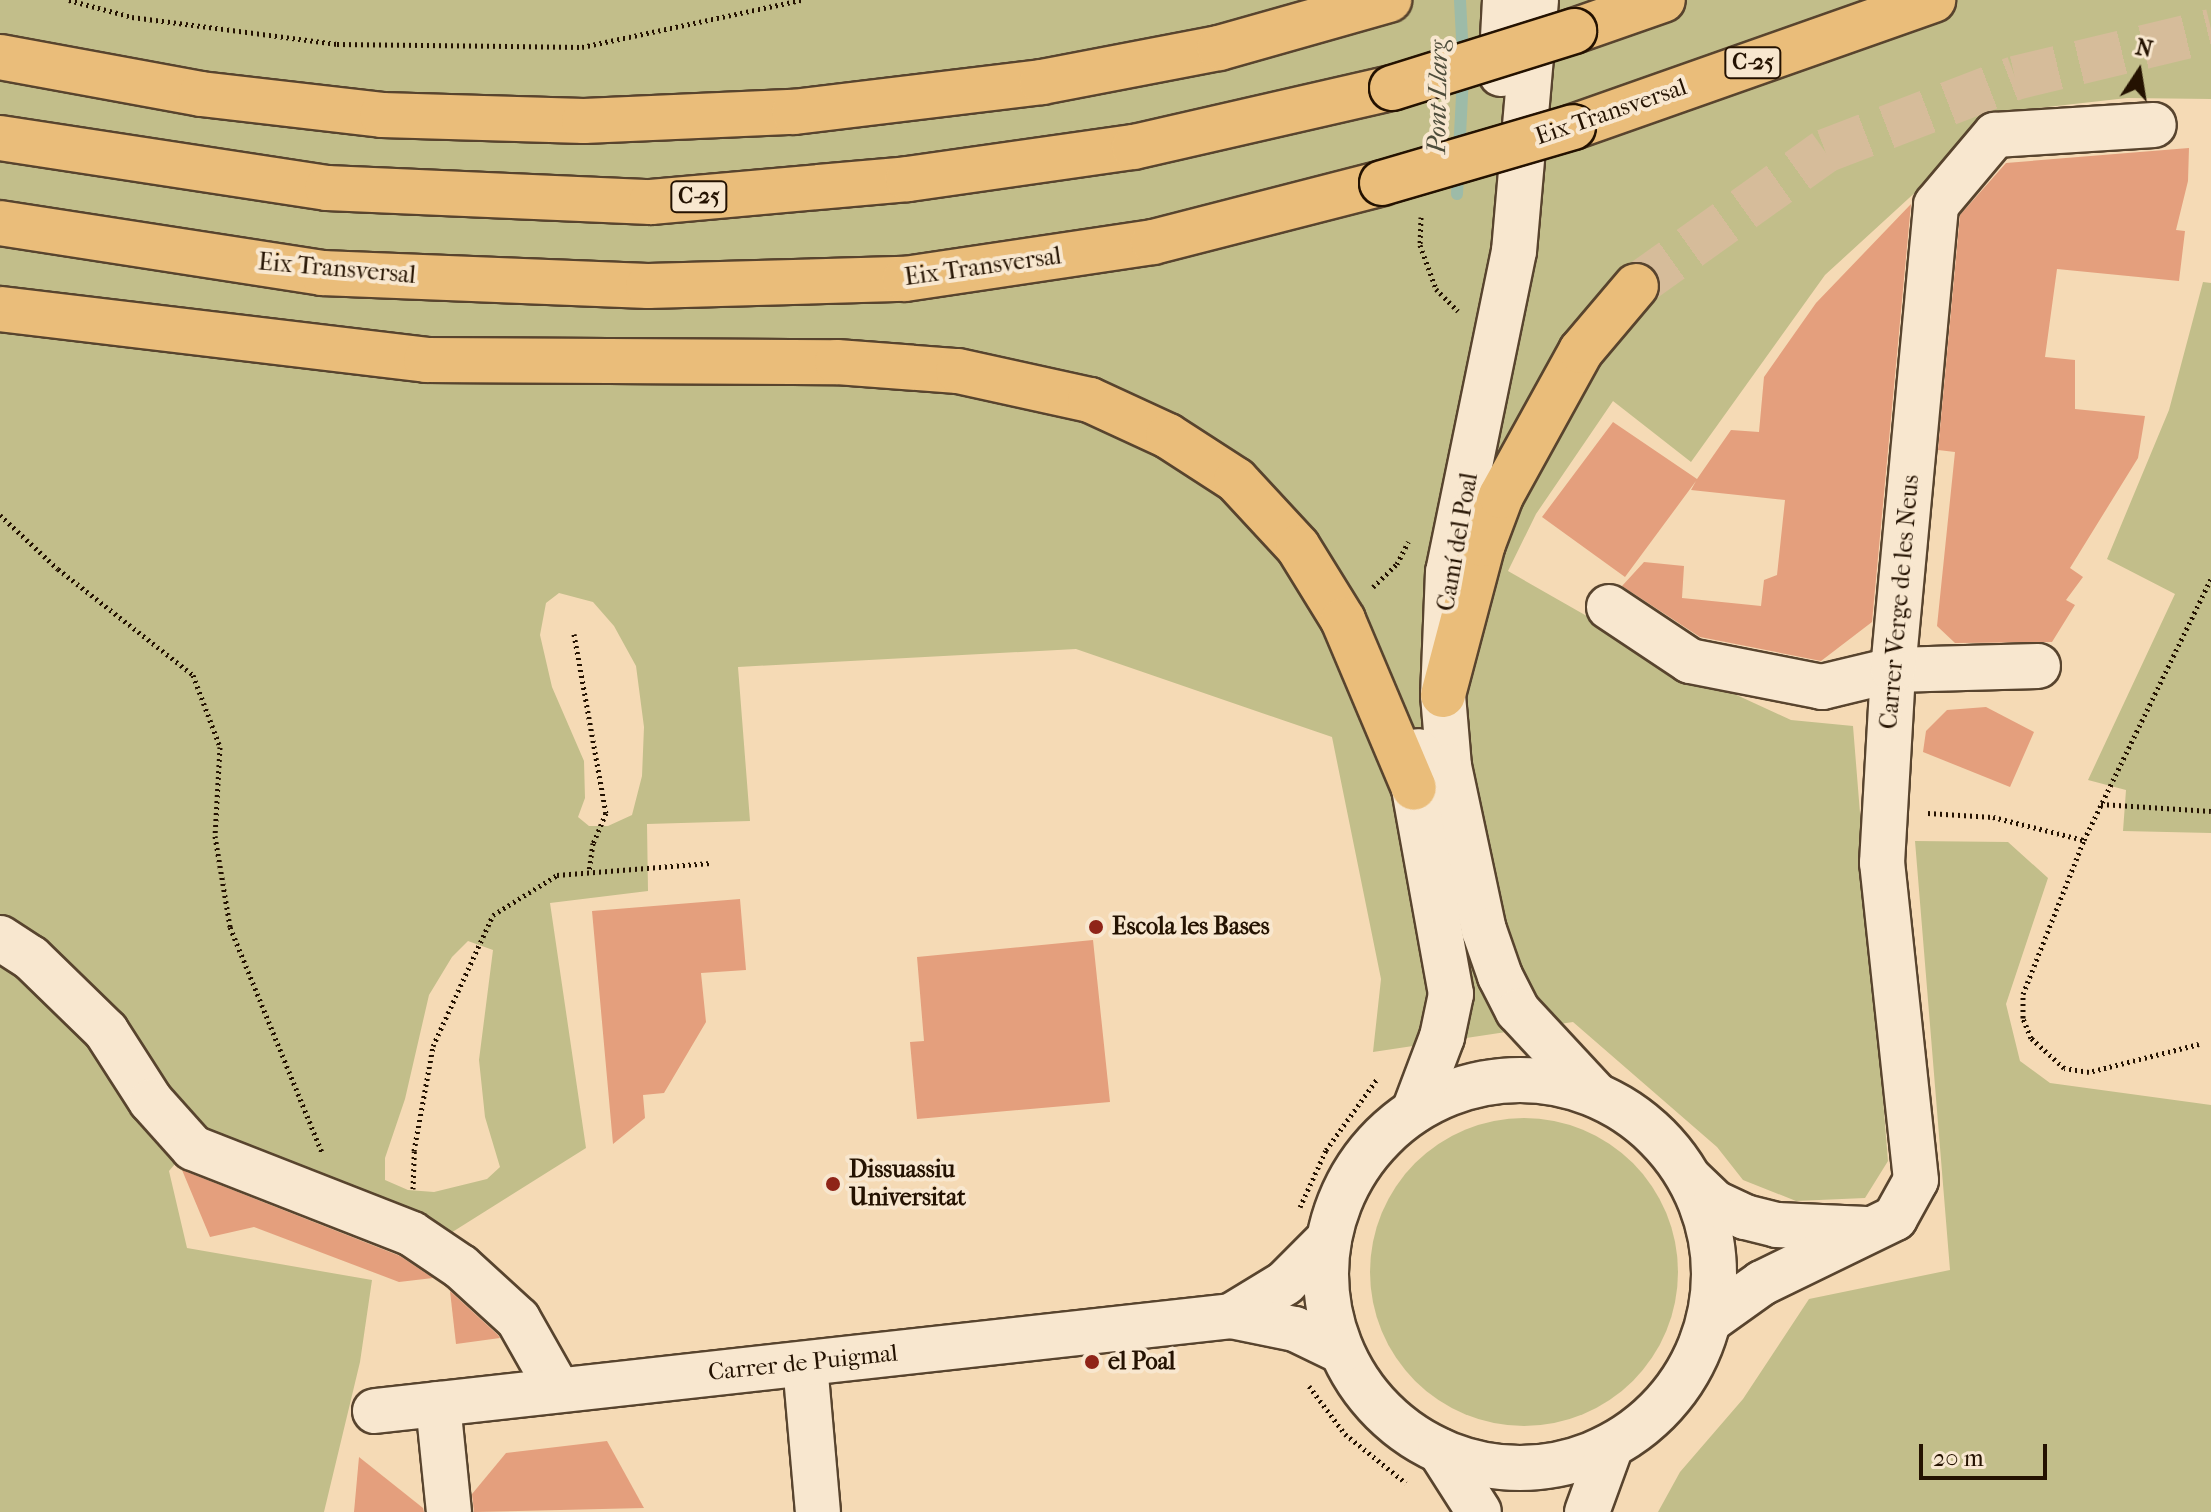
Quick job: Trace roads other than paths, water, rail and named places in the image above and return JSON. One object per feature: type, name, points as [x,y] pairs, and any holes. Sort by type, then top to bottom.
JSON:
[{"type":"highway","name":"C-25","points":[[0,138],[327,188],[651,202],[908,179],[1134,147],[1392,88],[1663,0]]},
{"type":"highway","name":"Eix Transversal","points":[[0,223],[322,273],[648,286],[905,279],[1153,242],[1382,183],[1573,127],[1933,0]]},
{"type":"highway","points":[[0,57],[201,94],[382,115],[584,121],[794,112],[1042,82],[1219,48],[1383,2]]},
{"type":"highway","points":[[1443,695],[1483,544],[1501,496],[1581,351],[1636,286]]},
{"type":"highway","points":[[0,309],[426,360],[837,362],[958,371],[1090,400],[1168,436],[1236,480],[1298,547],[1337,610],[1414,788]]},
{"type":"street","name":"Camí del Poal","points":[[1414,1111],[1442,1037],[1451,994],[1414,788],[1423,603],[1486,298],[1505,0]]},
{"type":"street","name":"Camí del Poal","points":[[1536,0],[1514,251],[1498,349],[1448,572],[1443,695],[1449,766],[1484,930],[1500,976],[1518,1011],[1597,1096]]},
{"type":"street","name":"Carrer Verge de les Neus","points":[[1710,1320],[1762,1283],[1895,1218],[1916,1180],[1882,863],[1893,670],[1936,205],[1995,135],[2154,125]]},
{"type":"street","points":[[1609,607],[1690,661],[1822,687],[1893,670],[2038,666]]},
{"type":"street","points":[[0,938],[31,958],[106,1031],[151,1101],[193,1148],[343,1204],[412,1234],[461,1267],[518,1319],[557,1388]]},
{"type":"street","points":[[1691,1180],[1712,1238],[1715,1279],[1710,1320],[1696,1359],[1674,1394],[1646,1423],[1611,1446],[1570,1462],[1526,1469],[1482,1465],[1440,1451],[1404,1431],[1374,1402],[1341,1351],[1314,1226],[1340,1201],[1358,1167],[1383,1136],[1414,1111],[1452,1093],[1493,1082],[1546,1082],[1597,1096],[1658,1137],[1691,1180],[1715,1203],[1745,1217],[1777,1225],[1873,1230]]},
{"type":"street","name":"Carrer de Puigmal","points":[[1231,1316],[1285,1283],[1314,1226]]},
{"type":"street","name":"Carrer de Puigmal","points":[[375,1411],[557,1388],[805,1364],[1231,1316],[1295,1329],[1341,1351]]},
{"type":"street","points":[[805,1364],[818,1512]]},
{"type":"street","points":[[438,1404],[449,1512]]},
{"type":"street","points":[[1587,1512],[1611,1446]]},
{"type":"street","points":[[1440,1451],[1479,1512]]},
{"type":"waterway","name":"Pont Llarg","points":[[1460,0],[1463,57]]},
{"type":"waterway","name":"Pont Llarg","points":[[1457,194],[1463,75]]},
{"type":"tunnel","points":[[1636,286],[1825,151],[2015,78],[2211,31]]},
{"type":"place","name":"Escola les Bases","points":[[1096,927]]},
{"type":"place","name":"Dissuassiu Universitat","points":[[833,1184]]},
{"type":"place","name":"el Poal","points":[[1092,1362]]}]
